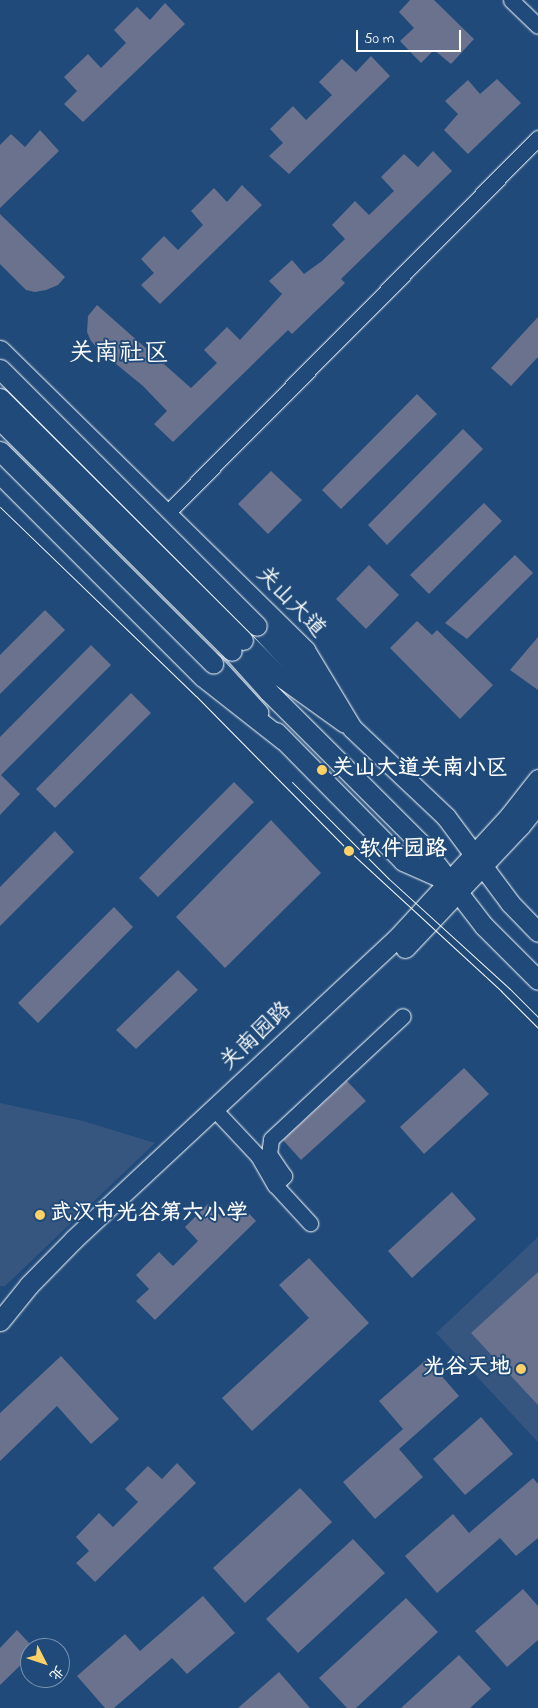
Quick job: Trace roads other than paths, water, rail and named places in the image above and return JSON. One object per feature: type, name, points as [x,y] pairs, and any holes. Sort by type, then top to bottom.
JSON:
[{"type":"main road","name":"关山大道","points":[[0,350],[167,512],[305,650],[352,728],[446,817],[510,903],[538,932]]},
{"type":"main road","points":[[0,369],[257,626],[352,728]]},
{"type":"main road","points":[[0,398],[238,645],[268,691],[420,844],[484,926],[538,980]]},
{"type":"main road","points":[[0,420],[238,645],[352,728]]},
{"type":"main road","points":[[0,451],[238,688],[283,740],[404,861],[453,887]]},
{"type":"main road","points":[[0,474],[203,677],[283,740]]},
{"type":"main road","name":"关南园路","points":[[478,860],[538,779]]},
{"type":"main road","name":"关南园路","points":[[0,1334],[8,1314],[29,1285],[74,1239],[218,1113],[396,939],[453,887],[478,860],[538,804]]},
{"type":"street","points":[[511,0],[538,26]]},
{"type":"street","points":[[105,578],[167,512],[538,138]]},
{"type":"street","points":[[275,1185],[284,1176],[269,1154],[271,1139],[403,1016]]},
{"type":"street","points":[[218,1113],[258,1156],[275,1185],[310,1223]]},
{"type":"tram line","points":[[0,507],[196,696],[349,851],[501,991],[538,1028]]},
{"type":"tram line","points":[[292,782],[388,878],[509,988],[538,1017]]},
{"type":"place","name":"关山大道关南小区","points":[[322,770]]},
{"type":"place","name":"软件园路","points":[[349,851]]},
{"type":"place","name":"武汉市光谷第六小学","points":[[40,1215]]},
{"type":"place","name":"光谷天地","points":[[521,1369]]},
{"type":"district","name":"关南社区","points":[[119,354]]}]
